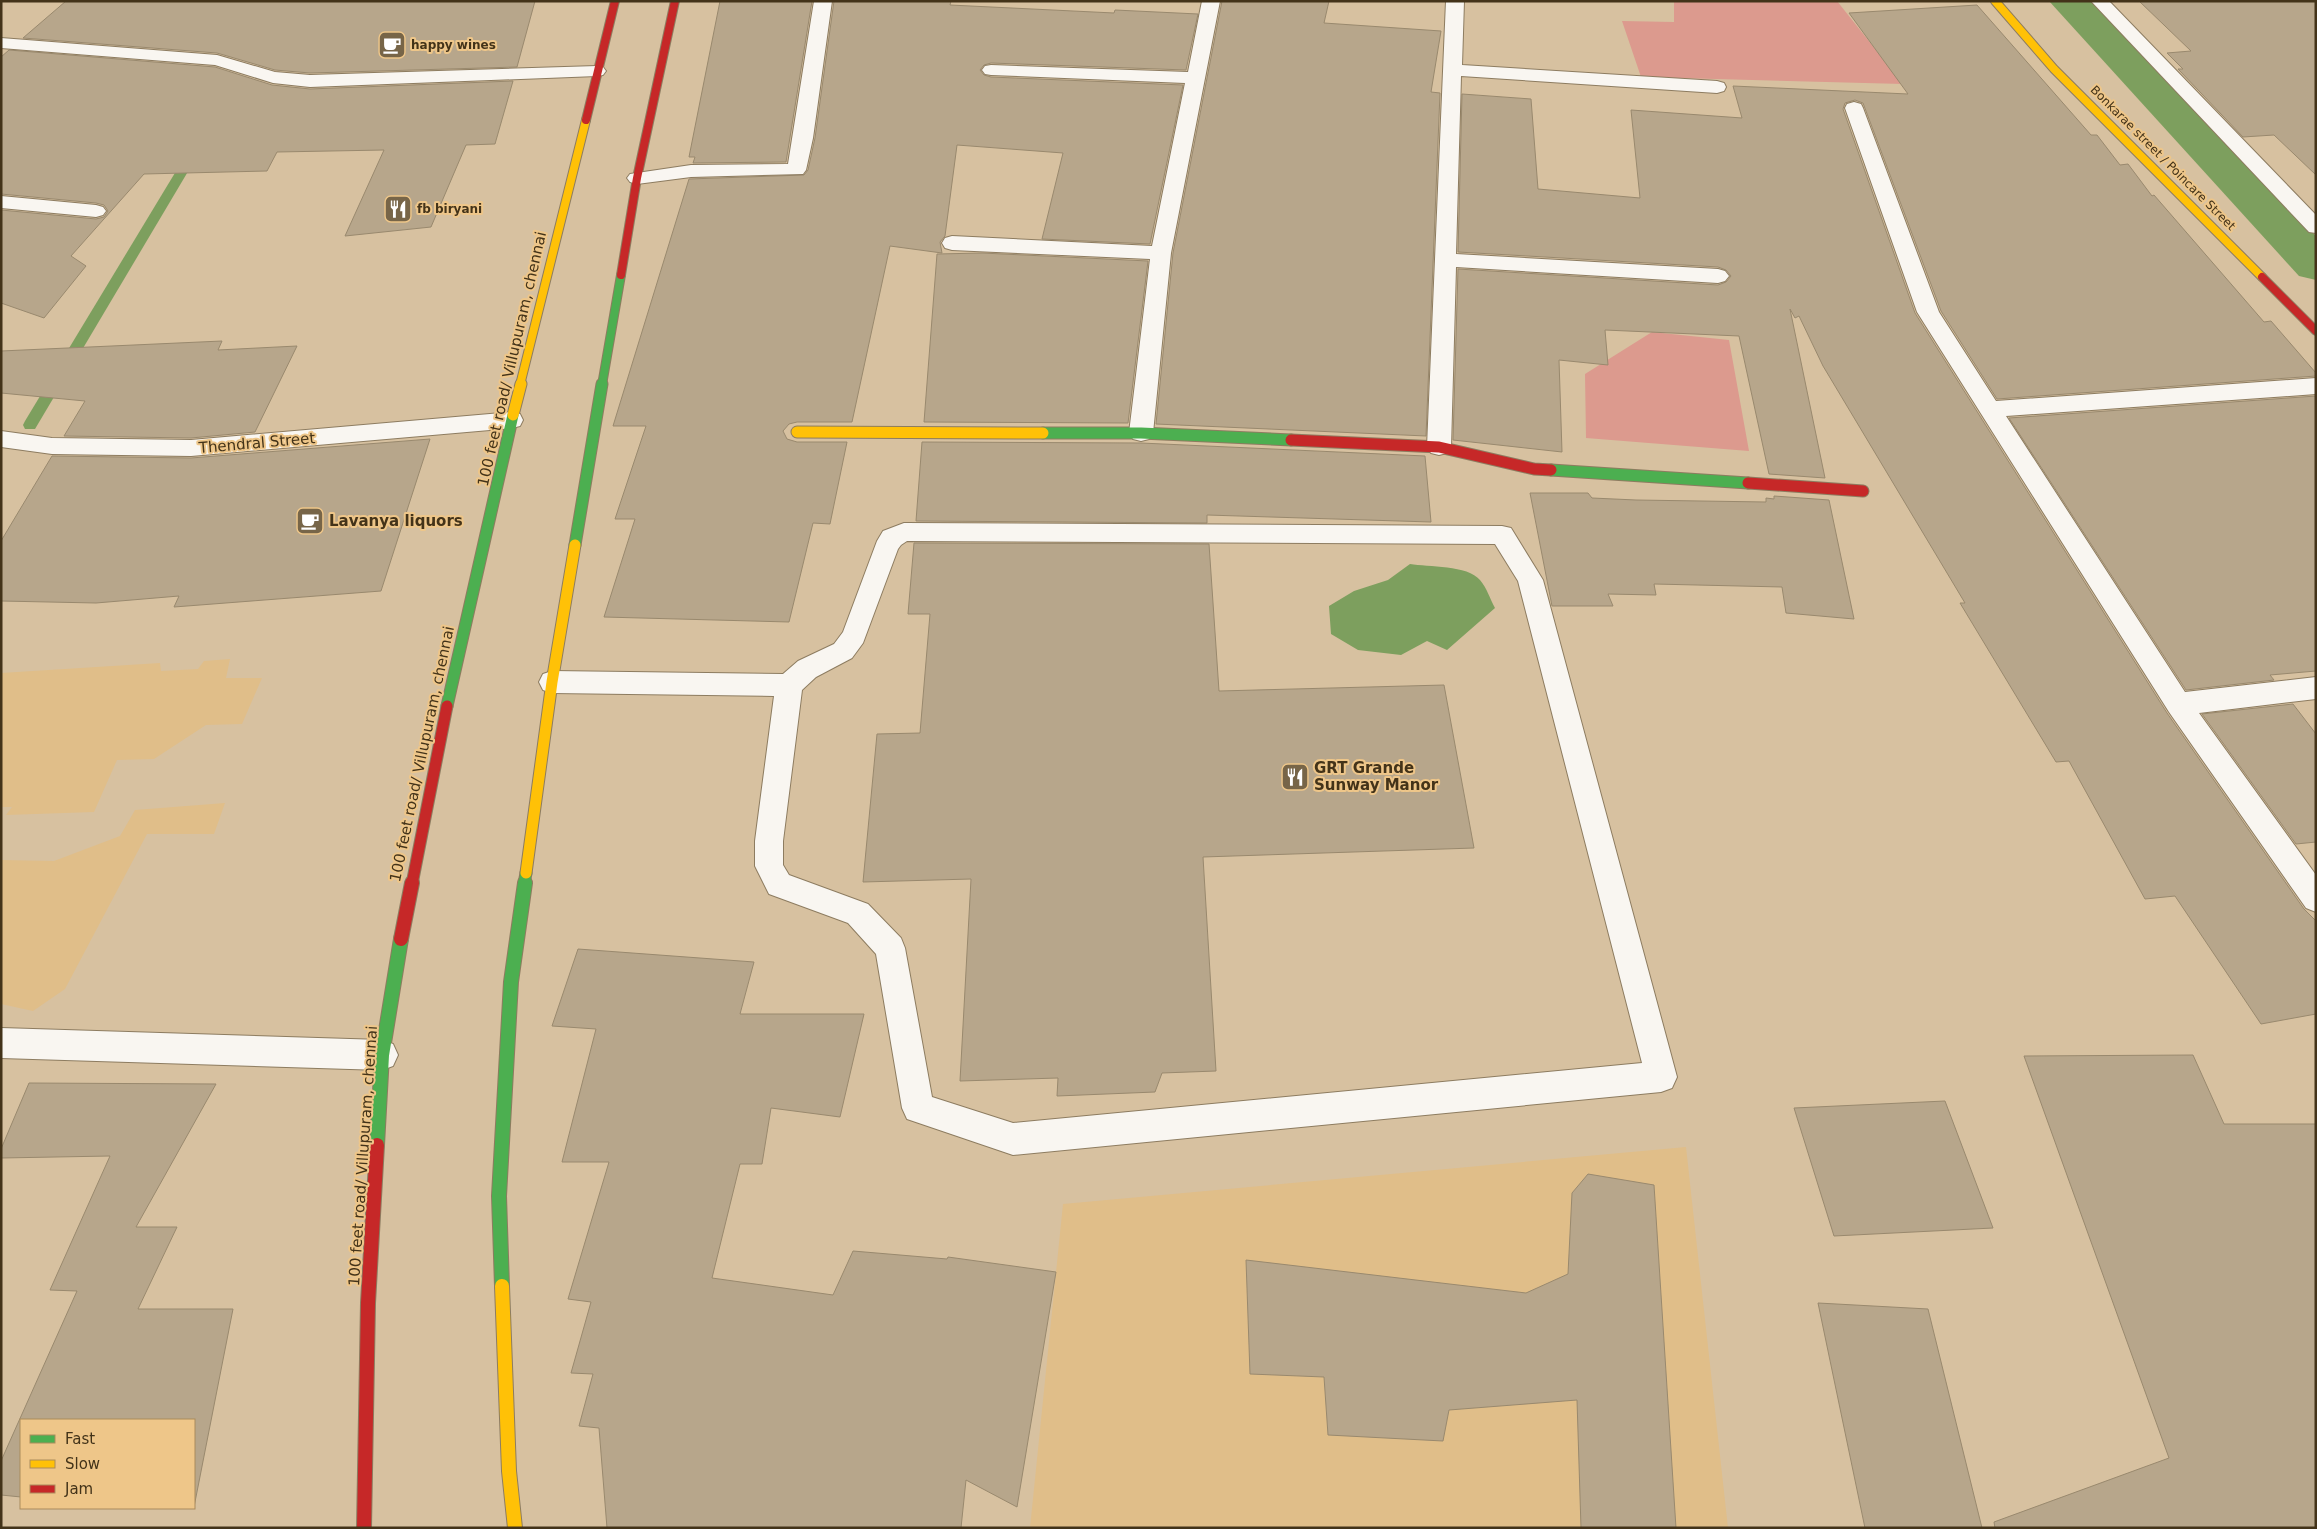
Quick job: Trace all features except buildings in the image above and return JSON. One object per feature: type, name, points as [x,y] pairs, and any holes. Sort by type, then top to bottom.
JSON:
[{"type":"main road","name":"100 feet road/ Villupuram, chennai","points":[[364,1528],[368,1303],[382,1055],[408,895],[436,753],[512,420],[596,71],[615,1]]},
{"type":"main road","points":[[515,1528],[509,1471],[499,1196],[512,982],[552,682],[637,178],[675,1]]},
{"type":"main road","name":"Bonkarae street / Poincare Street","points":[[1994,1],[2054,69],[2316,331]]},
{"type":"main road","points":[[797,432],[1141,433],[1439,447],[1534,469],[1863,492]]},
{"type":"street","points":[[637,178],[691,171],[796,170],[803,138],[823,1]]},
{"type":"street","points":[[1141,433],[1161,253],[1194,78],[1211,1]]},
{"type":"street","points":[[1439,447],[1455,1]]},
{"type":"street","points":[[2099,1],[2316,227]]},
{"type":"street","points":[[1,43],[217,60],[273,77],[310,80],[596,71]]},
{"type":"street","points":[[991,70],[1194,78]]},
{"type":"street","points":[[1452,70],[1717,87]]},
{"type":"street","points":[[1854,108],[1928,312],[2178,704],[2316,899]]},
{"type":"street","points":[[1,202],[96,211]]},
{"type":"street","points":[[952,243],[1161,253]]},
{"type":"street","points":[[1445,260],[1718,276]]},
{"type":"street","points":[[1990,409],[2316,386]]},
{"type":"street","name":"Thendral Street","points":[[1,439],[52,446],[191,448],[512,420]]},
{"type":"street","points":[[552,682],[789,685],[807,669],[843,651],[854,636],[886,548],[892,538],[904,532],[1502,536],[1530,580],[1661,1077],[1012,1140],[918,1108],[890,948],[858,913],[779,886],[769,866],[769,841],[789,685]]},
{"type":"street","points":[[2178,704],[2316,688]]},
{"type":"street","points":[[1,1043],[382,1055]]},
{"type":"shaded area","points":[[1674,1],[1837,1],[1903,84],[1641,77],[1622,21],[1674,22]]},
{"type":"shaded area","points":[[1652,332],[1729,340],[1749,451],[1586,438],[1585,374]]},
{"type":"shaded area","points":[[1410,564],[1457,569],[1474,575],[1485,586],[1495,608],[1447,650],[1427,641],[1401,655],[1358,650],[1331,634],[1329,606],[1354,591],[1388,580]]},
{"type":"shaded area","points":[[230,659],[226,678],[262,678],[242,724],[206,725],[154,759],[117,760],[94,812],[6,815],[12,807],[1,807],[1,673],[160,663],[161,671],[198,669],[204,661]]},
{"type":"shaded area","points":[[225,803],[214,834],[147,834],[65,989],[33,1011],[1,1004],[1,860],[54,861],[120,836],[135,810]]},
{"type":"shaded area","points":[[1686,1147],[1728,1528],[1030,1528],[1063,1204]]},
{"type":"waterway","points":[[2069,1],[2316,265]]},
{"type":"waterway","points":[[30,425],[193,153]]},
{"type":"traffic: fast","points":[[575,545],[621,275]]},
{"type":"traffic: fast","points":[[447,706],[513,415]]},
{"type":"traffic: fast","points":[[1043,433],[1141,433],[1291,440]]},
{"type":"traffic: fast","points":[[1551,470],[1748,483]]},
{"type":"traffic: fast","points":[[502,1286],[499,1196],[511,982],[526,873]]},
{"type":"traffic: fast","points":[[377,1145],[382,1055],[401,939]]},
{"type":"traffic: slow","points":[[1995,1],[2054,69],[2262,277]]},
{"type":"traffic: slow","points":[[513,415],[586,120]]},
{"type":"traffic: slow","points":[[797,432],[1043,433]]},
{"type":"traffic: slow","points":[[526,873],[552,682],[575,545]]},
{"type":"traffic: slow","points":[[502,1286],[509,1471],[515,1528]]},
{"type":"traffic: jam","points":[[586,120],[615,1]]},
{"type":"traffic: jam","points":[[621,275],[637,178],[675,1]]},
{"type":"traffic: jam","points":[[2262,277],[2316,331]]},
{"type":"traffic: jam","points":[[1291,440],[1439,447],[1534,469],[1551,470]]},
{"type":"traffic: jam","points":[[1748,483],[1863,491]]},
{"type":"traffic: jam","points":[[401,939],[447,706]]},
{"type":"traffic: jam","points":[[364,1528],[368,1303],[377,1145]]},
{"type":"place","name":"happy wines","points":[[392,45]]},
{"type":"place","name":"fb biryani","points":[[398,209]]},
{"type":"place","name":"Lavanya liquors","points":[[310,521]]},
{"type":"place","name":"GRT Grande Sunway Manor","points":[[1295,777]]}]
